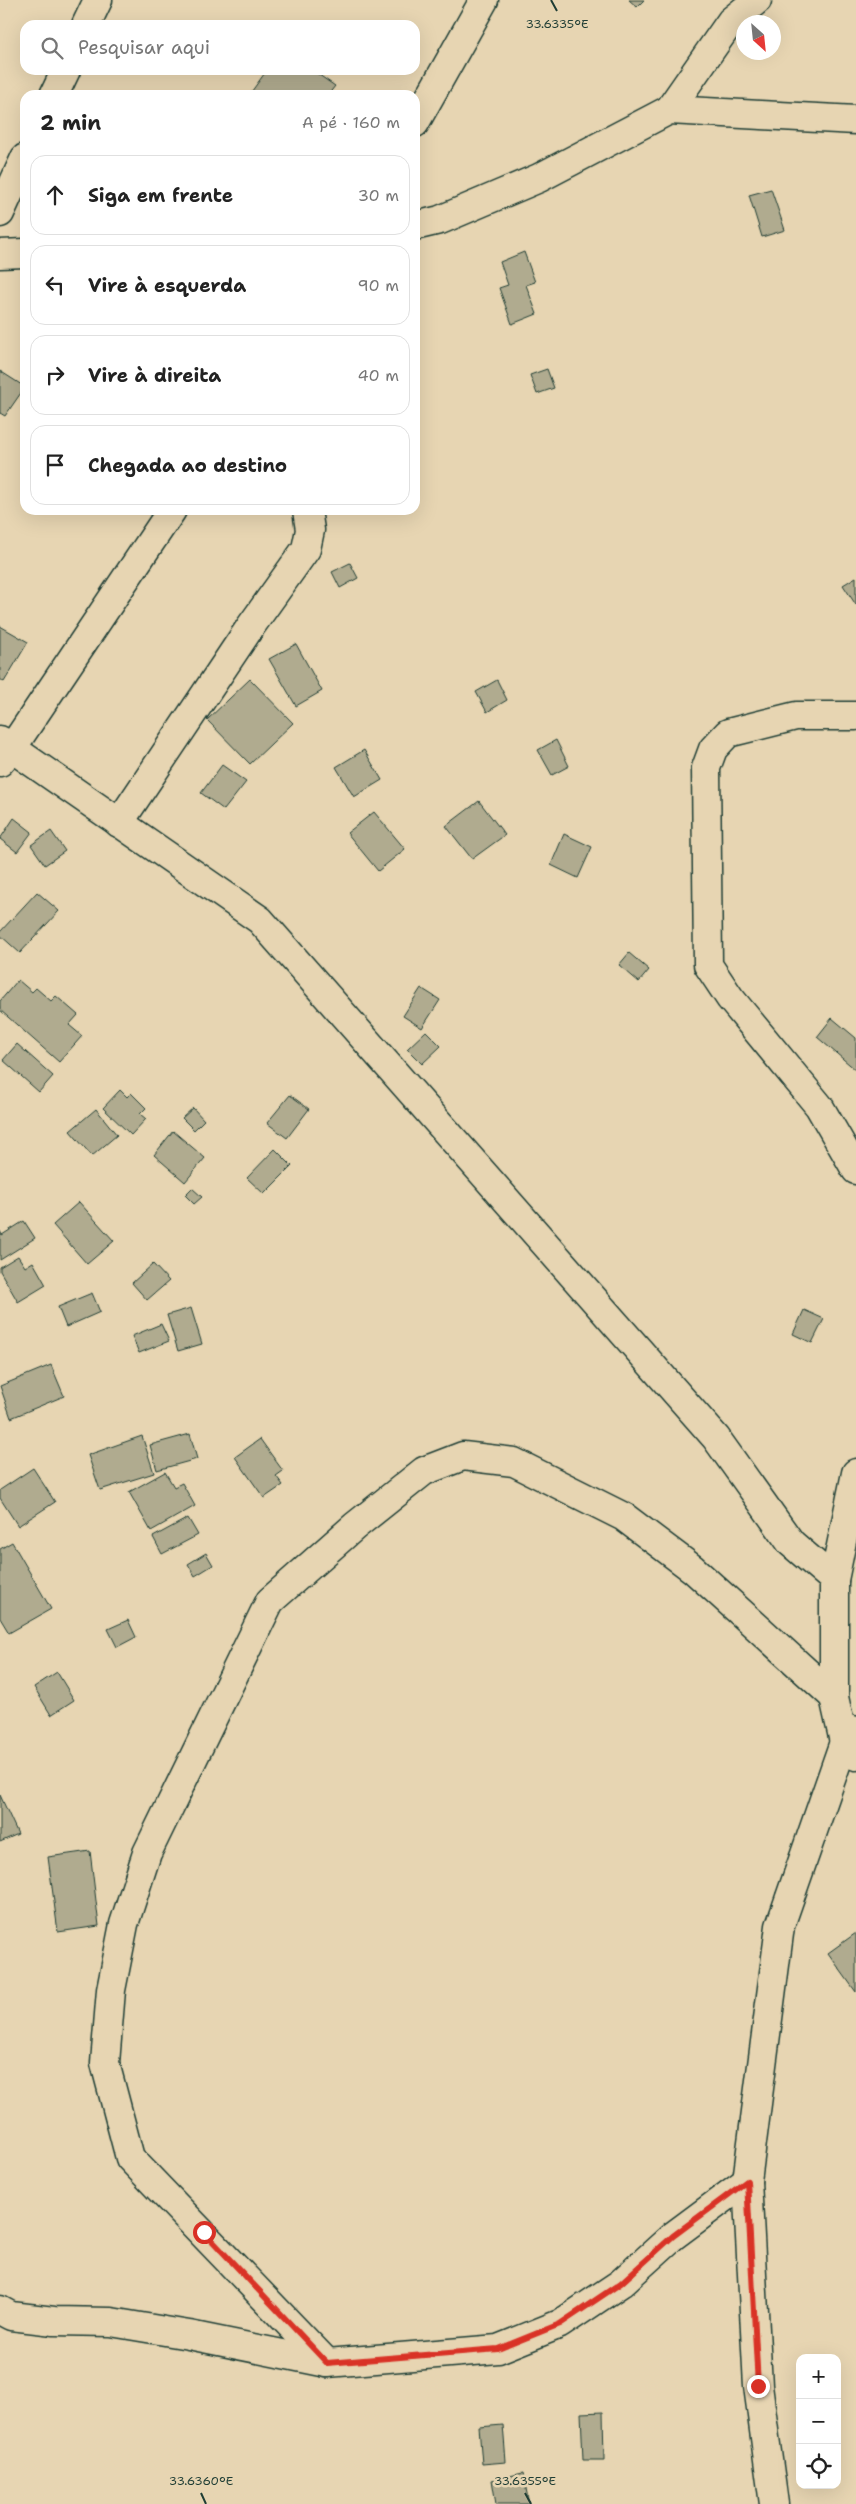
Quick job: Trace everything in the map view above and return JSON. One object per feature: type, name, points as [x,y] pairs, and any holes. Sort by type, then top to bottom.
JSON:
[{"type":"street","points":[[88,20],[98,0]]},
{"type":"street","points":[[420,114],[484,0]]},
{"type":"street","points":[[420,225],[440,220],[539,178],[669,110],[732,22],[757,0]]},
{"type":"street","points":[[56,90],[64,75]]},
{"type":"street","points":[[669,110],[856,120]]},
{"type":"street","points":[[0,213],[20,169]]},
{"type":"street","points":[[0,254],[20,253]]},
{"type":"street","points":[[168,515],[4,750],[119,823],[260,920],[716,1438],[791,1543],[834,1580]]},
{"type":"street","points":[[119,823],[250,626],[306,549],[310,530],[308,515]]},
{"type":"street","points":[[856,716],[796,716],[728,733],[713,749],[706,768],[708,965],[730,998],[818,1106],[856,1170]]},
{"type":"street","points":[[327,2363],[130,2158],[105,2063],[111,1990],[122,1934],[147,1853],[270,1601],[354,1526],[424,1471],[463,1456],[514,1462],[624,1517],[693,1569],[834,1697]]},
{"type":"street","points":[[774,2504],[758,2386],[747,2181],[780,1926],[852,1741],[834,1697],[834,1580],[856,1473]]},
{"type":"street","points":[[0,2310],[11,2316],[111,2322],[189,2335],[327,2363],[498,2349],[560,2324],[621,2283],[673,2236],[747,2181]]},
{"type":"building","points":[[629,0],[644,0],[637,7]]},
{"type":"building","points":[[263,75],[319,75],[335,86],[332,90],[253,90]]},
{"type":"building","points":[[771,189],[785,230],[762,237],[749,195]]},
{"type":"building","points":[[524,252],[535,282],[526,285],[537,314],[512,324],[499,288],[508,285],[500,262]]},
{"type":"building","points":[[547,369],[554,388],[537,394],[530,375]]},
{"type":"building","points":[[0,371],[20,384],[20,394],[5,416],[0,413]]},
{"type":"building","points":[[350,563],[358,578],[340,588],[332,572]]},
{"type":"building","points":[[856,577],[856,605],[843,585]]},
{"type":"building","points":[[0,626],[28,642],[4,682],[0,679]]},
{"type":"building","points":[[296,644],[322,691],[296,706],[269,659]]},
{"type":"building","points":[[250,679],[293,723],[250,764],[207,720]]},
{"type":"building","points":[[497,680],[507,700],[487,712],[476,692]]},
{"type":"building","points":[[556,740],[569,766],[552,775],[538,750]]},
{"type":"building","points":[[364,750],[382,780],[354,797],[336,767]]},
{"type":"building","points":[[222,765],[246,782],[224,810],[201,793]]},
{"type":"building","points":[[479,801],[505,835],[472,859],[446,826]]},
{"type":"building","points":[[374,812],[405,849],[378,871],[347,833]]},
{"type":"building","points":[[14,818],[32,832],[17,852],[0,839]]},
{"type":"building","points":[[51,831],[65,851],[45,865],[31,845]]},
{"type":"building","points":[[564,834],[592,847],[578,878],[551,865]]},
{"type":"building","points":[[37,892],[59,911],[20,953],[0,935],[0,932]]},
{"type":"building","points":[[629,953],[649,970],[639,982],[619,965]]},
{"type":"building","points":[[18,980],[32,992],[36,988],[51,1001],[56,996],[78,1015],[69,1025],[82,1036],[59,1062],[0,1010],[0,1001]]},
{"type":"building","points":[[421,988],[440,1000],[422,1028],[403,1016]]},
{"type":"building","points":[[832,1018],[856,1038],[856,1070],[817,1037]]},
{"type":"building","points":[[426,1031],[441,1046],[422,1064],[407,1049]]},
{"type":"building","points":[[17,1044],[53,1076],[39,1092],[3,1060]]},
{"type":"building","points":[[120,1090],[127,1097],[131,1093],[146,1108],[140,1114],[146,1119],[131,1135],[103,1108]]},
{"type":"building","points":[[290,1095],[309,1109],[287,1138],[267,1123]]},
{"type":"building","points":[[193,1108],[204,1120],[194,1130],[182,1118]]},
{"type":"building","points":[[96,1109],[117,1135],[92,1156],[70,1131]]},
{"type":"building","points":[[173,1131],[205,1158],[185,1182],[154,1155]]},
{"type":"building","points":[[275,1149],[292,1166],[264,1194],[247,1178]]},
{"type":"building","points":[[192,1188],[202,1197],[194,1204],[185,1195]]},
{"type":"building","points":[[79,1202],[114,1241],[87,1264],[53,1225]]},
{"type":"building","points":[[24,1221],[35,1238],[0,1260],[0,1231],[2,1235]]},
{"type":"building","points":[[18,1256],[25,1267],[33,1262],[46,1285],[18,1302],[0,1271],[0,1267]]},
{"type":"building","points":[[153,1264],[169,1281],[147,1300],[132,1283]]},
{"type":"building","points":[[92,1293],[100,1312],[66,1327],[58,1307]]},
{"type":"building","points":[[191,1308],[202,1344],[178,1351],[167,1315]]},
{"type":"building","points":[[804,1310],[824,1319],[812,1343],[793,1334]]},
{"type":"building","points":[[161,1324],[169,1341],[139,1353],[132,1336]]},
{"type":"building","points":[[51,1365],[64,1396],[11,1418],[0,1386]]},
{"type":"building","points":[[190,1434],[197,1459],[157,1470],[150,1445]]},
{"type":"building","points":[[142,1436],[154,1473],[100,1490],[88,1455]]},
{"type":"building","points":[[260,1439],[283,1471],[276,1476],[283,1485],[264,1498],[235,1457]]},
{"type":"building","points":[[33,1468],[55,1502],[18,1526],[0,1498],[0,1490]]},
{"type":"building","points":[[165,1472],[174,1487],[182,1483],[195,1506],[151,1531],[129,1492]]},
{"type":"building","points":[[188,1518],[198,1535],[162,1554],[153,1537]]},
{"type":"building","points":[[12,1542],[51,1609],[9,1633],[0,1618],[0,1549]]},
{"type":"building","points":[[206,1553],[213,1565],[195,1576],[188,1564]]},
{"type":"building","points":[[128,1620],[136,1637],[117,1647],[108,1629]]},
{"type":"building","points":[[57,1672],[74,1700],[51,1715],[34,1687]]},
{"type":"building","points":[[0,1795],[18,1834],[0,1842]]},
{"type":"building","points":[[90,1851],[99,1926],[58,1932],[48,1857]]},
{"type":"building","points":[[856,1933],[856,1992],[828,1953]]},
{"type":"building","points":[[603,2412],[604,2460],[583,2460],[581,2413]]},
{"type":"building","points":[[503,2425],[506,2462],[482,2464],[479,2427]]},
{"type":"building","points":[[523,2473],[529,2504],[496,2504],[492,2480]]},
{"type":"route","points":[[204,2232],[327,2363],[498,2349],[560,2324],[621,2283],[673,2236],[747,2181],[758,2386]]}]
